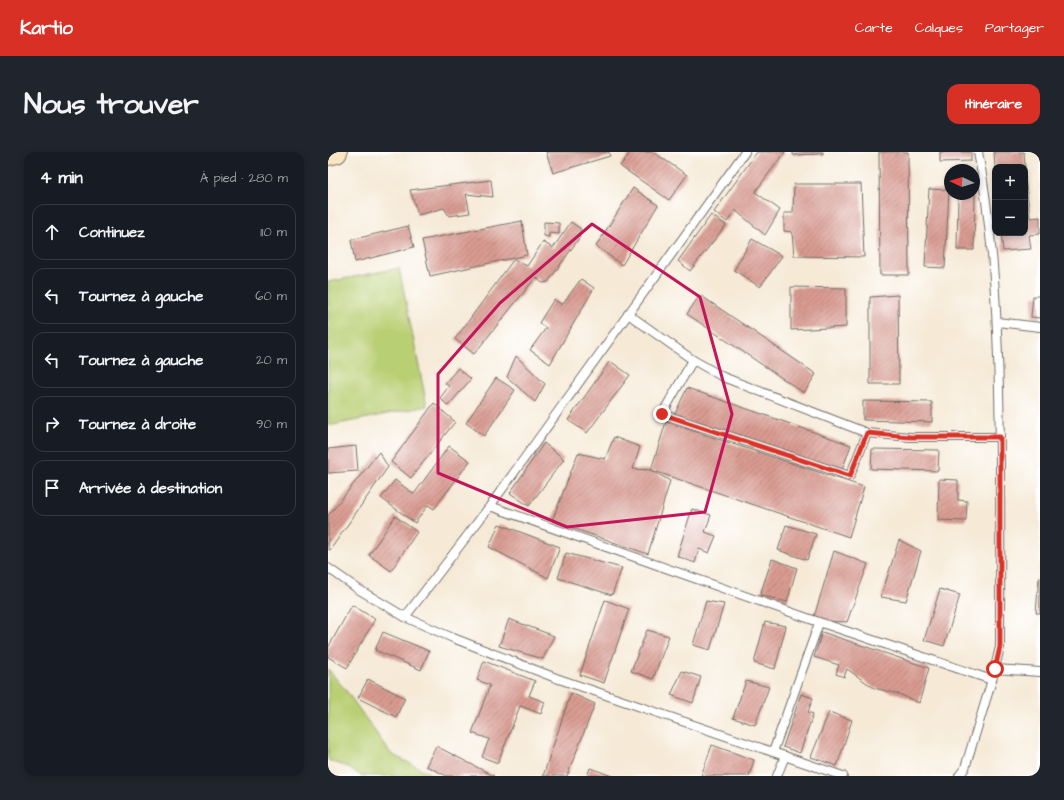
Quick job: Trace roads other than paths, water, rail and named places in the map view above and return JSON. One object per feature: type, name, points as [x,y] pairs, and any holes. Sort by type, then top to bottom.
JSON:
[{"type":"main road","points":[[328,154],[336,152]]},
{"type":"lane","points":[[405,617],[490,506],[745,152]]},
{"type":"lane","points":[[959,776],[965,768],[992,680],[1000,647],[1000,437],[997,322],[992,249],[978,152]]},
{"type":"lane","points":[[628,314],[694,360],[723,377],[867,433],[910,437],[1000,437]]},
{"type":"lane","points":[[997,322],[1040,327]]},
{"type":"lane","points":[[694,360],[662,414],[850,476],[867,433]]},
{"type":"lane","points":[[490,506],[819,623],[992,680]]},
{"type":"lane","points":[[328,568],[358,589],[405,617],[556,678],[843,776]]},
{"type":"lane","points":[[773,752],[819,623]]},
{"type":"lane","points":[[995,669],[1040,672]]},
{"type":"lane","points":[[777,776],[784,756]]}]
